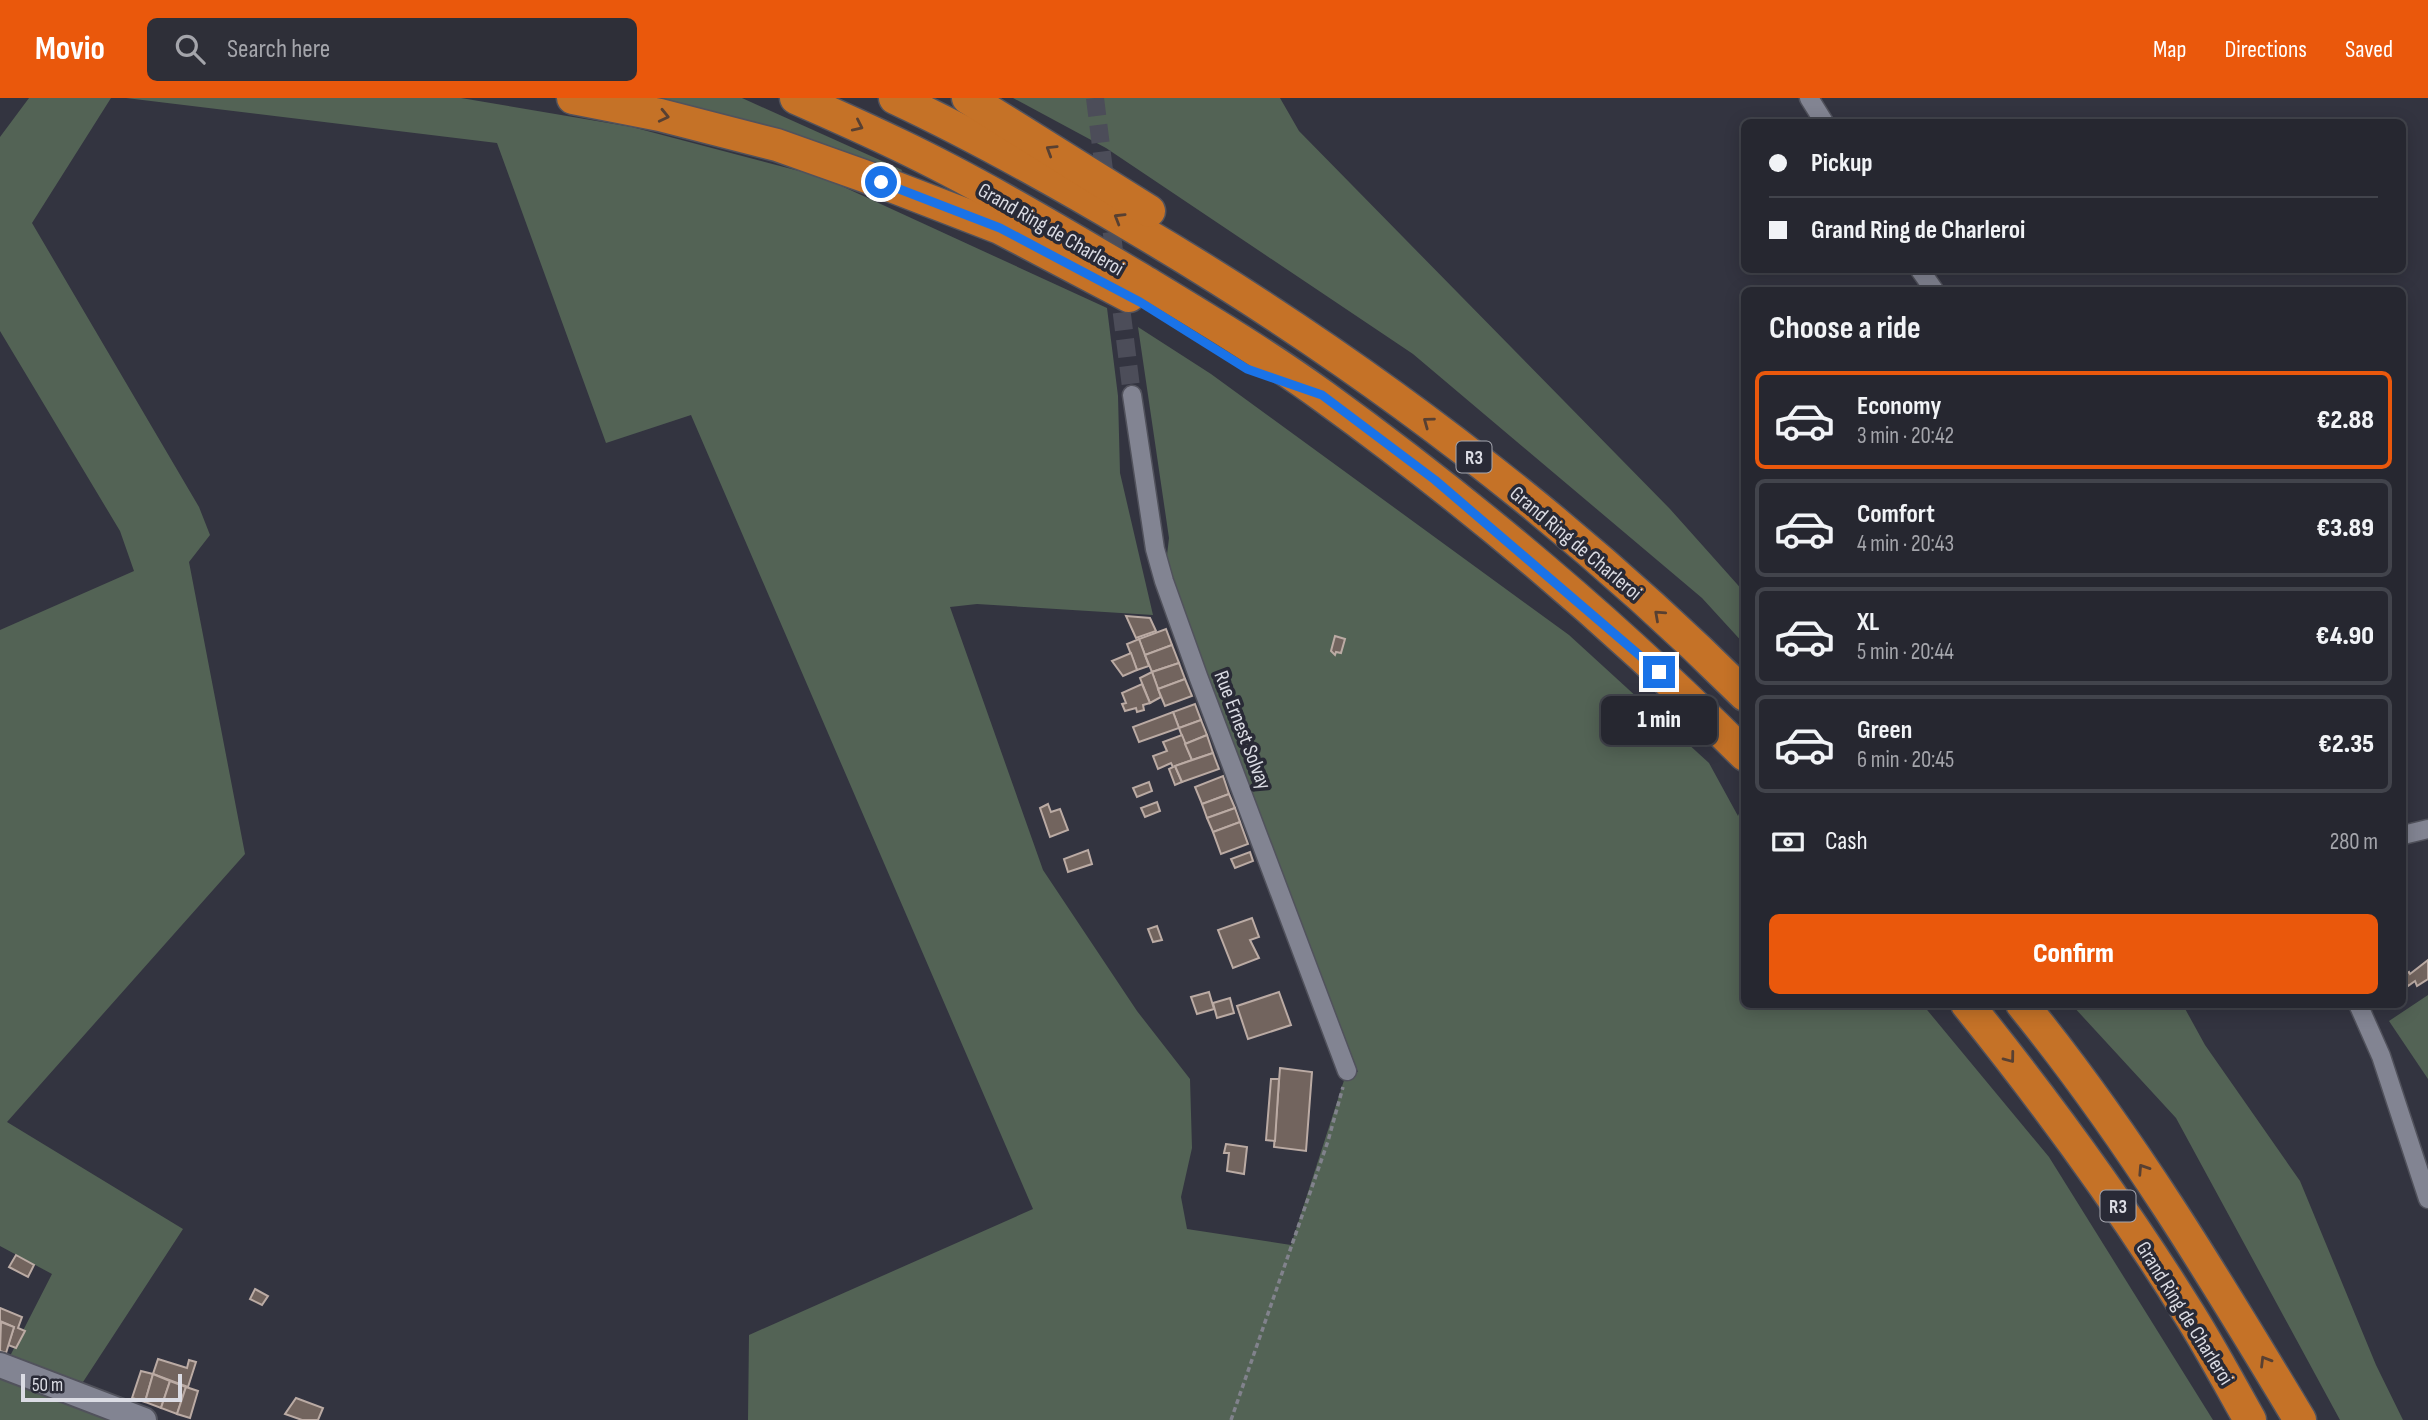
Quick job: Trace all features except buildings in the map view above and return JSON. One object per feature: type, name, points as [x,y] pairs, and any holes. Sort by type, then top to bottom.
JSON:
[{"type":"highway","points":[[573,98],[660,115],[777,145],[1000,228],[1140,302],[1247,369],[1322,395]]},
{"type":"highway","name":"Grand Ring de Charleroi","points":[[796,98],[899,145],[1042,221],[1211,321],[1322,395],[1435,480],[1558,583],[1679,690],[1741,751]]},
{"type":"highway","name":"Grand Ring de Charleroi","points":[[895,98],[1063,185],[1220,278],[1345,362],[1461,446],[1590,552],[1741,691]]},
{"type":"highway","points":[[968,98],[1191,238],[1220,278]]},
{"type":"highway","name":"Grand Ring de Charleroi","points":[[1971,1008],[2098,1177],[2186,1310],[2250,1420]]},
{"type":"highway","name":"Grand Ring de Charleroi","points":[[2025,1008],[2135,1156],[2222,1291],[2300,1420]]},
{"type":"street","points":[[1809,98],[1822,119]]},
{"type":"street","name":"Rue Ernest Solvay","points":[[1132,395],[1155,549],[1164,581],[1348,1072]]},
{"type":"street","points":[[2406,834],[2428,829]]},
{"type":"street","points":[[2360,1008],[2381,1056],[2428,1199]]},
{"type":"street","points":[[0,1365],[144,1420]]},
{"type":"path","points":[[1231,1420],[1328,1141],[1348,1072]]},
{"type":"green space","points":[[29,98],[111,98],[32,223],[199,507],[210,535],[189,562],[245,854],[7,1122],[183,1229],[83,1382],[8,1360],[52,1274],[0,1246],[0,630],[134,571],[120,531],[0,331],[0,137]]},
{"type":"green space","points":[[126,98],[461,98],[632,127],[822,177],[1107,308],[1118,396],[1120,473],[1153,615],[977,604],[950,607],[1043,870],[1137,1011],[1190,1079],[1192,1148],[1181,1197],[1187,1229],[1291,1245],[1347,1071],[1358,1072],[1261,816],[1164,581],[1169,538],[1138,327],[1211,374],[1569,635],[1709,763],[1738,816],[1741,808],[1741,1008],[1925,1008],[2049,1157],[2213,1420],[748,1420],[749,1335],[1033,1209],[691,415],[606,443],[497,143]]},
{"type":"green space","points":[[648,98],[742,98],[902,170],[900,174],[809,139]]},
{"type":"green space","points":[[1013,98],[1280,98],[1299,131],[1670,509],[1741,589],[1741,641],[1702,598],[1413,354],[1106,148]]},
{"type":"green space","points":[[2428,995],[2428,1079],[2389,1021]]},
{"type":"green space","points":[[2075,1008],[2185,1008],[2205,1045],[2300,1181],[2376,1365],[2403,1420],[2340,1420],[2176,1118]]},
{"type":"green space","points":[[0,1379],[111,1420],[0,1420]]},
{"type":"tunnel","points":[[1095,98],[1132,395]]},
{"type":"route","points":[[881,182],[1000,228],[1140,302],[1247,369],[1322,395],[1435,480],[1659,672]]}]
